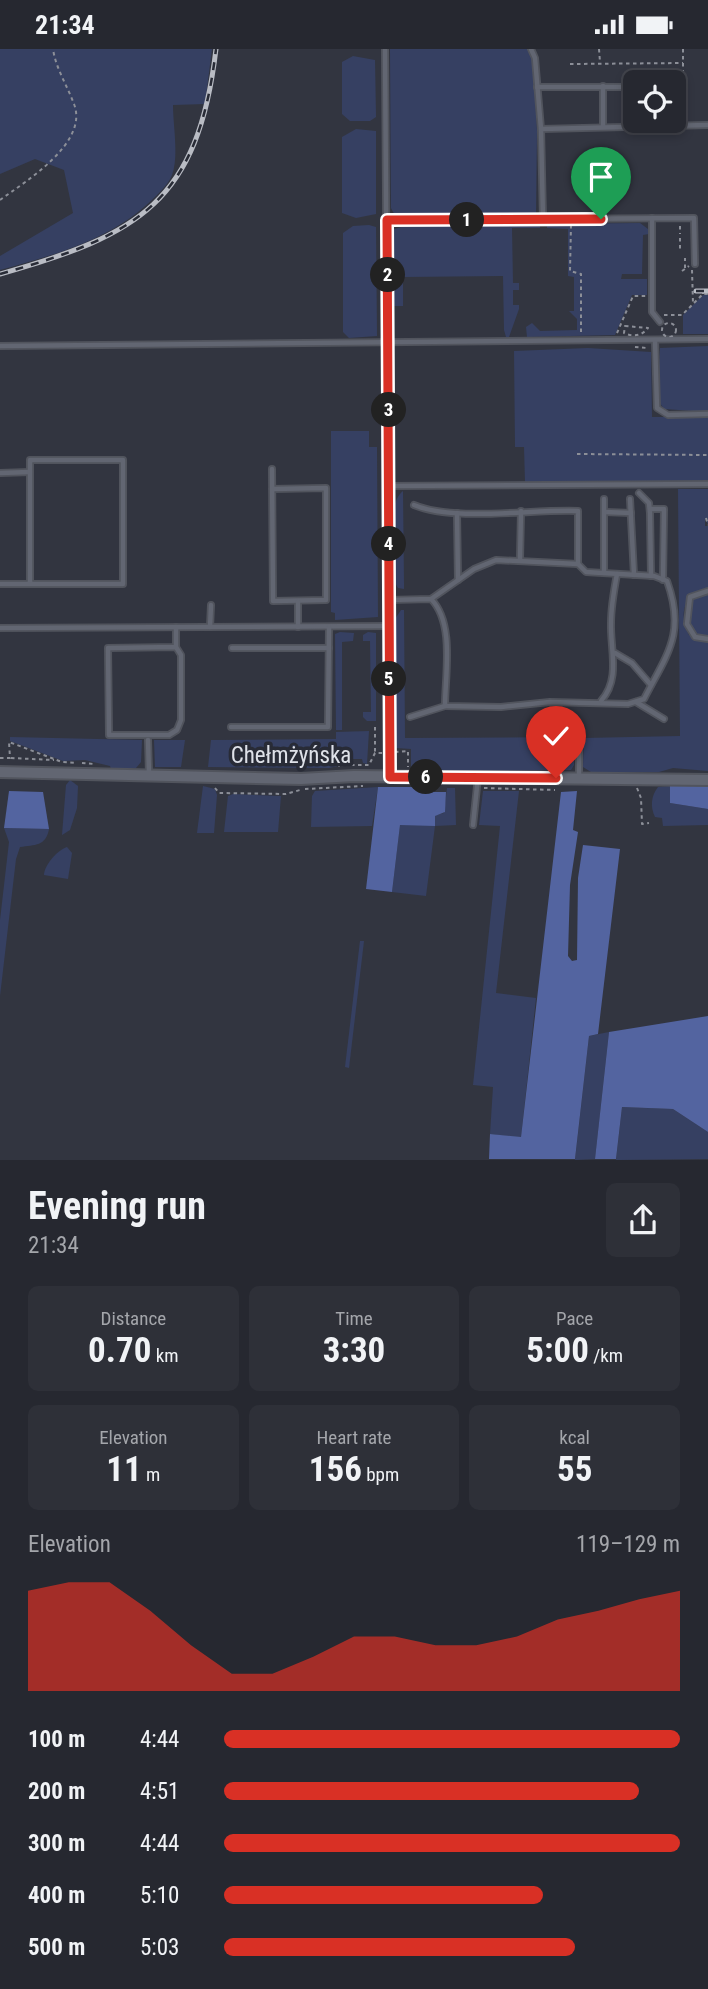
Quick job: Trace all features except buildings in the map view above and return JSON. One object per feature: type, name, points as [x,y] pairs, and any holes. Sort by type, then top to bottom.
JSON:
[{"type":"street","name":"Chełmżyńska","points":[[0,772],[301,779],[478,777],[708,780]]},
{"type":"lane","points":[[385,49],[390,777]]},
{"type":"lane","points":[[531,49],[541,129],[542,219]]},
{"type":"lane","points":[[603,86],[603,126]]},
{"type":"lane","points":[[537,87],[623,87]]},
{"type":"lane","points":[[541,129],[708,125]]},
{"type":"lane","points":[[387,220],[652,218],[679,222],[694,218],[695,264]]},
{"type":"lane","points":[[652,218],[652,312],[660,322]]},
{"type":"lane","points":[[0,346],[708,339]]},
{"type":"lane","points":[[655,340],[657,408],[668,415],[708,414]]},
{"type":"lane","points":[[0,584],[30,584],[123,584],[123,460],[30,460],[30,584]]},
{"type":"lane","points":[[272,469],[272,489],[273,601],[326,600],[326,488],[272,489]]},
{"type":"lane","points":[[0,473],[30,472]]},
{"type":"lane","points":[[389,486],[708,484]]},
{"type":"lane","points":[[639,493],[650,509],[651,576]]},
{"type":"lane","points":[[604,499],[604,573]]},
{"type":"lane","points":[[630,499],[634,575]]},
{"type":"lane","points":[[414,505],[430,512],[457,513],[578,511],[578,564]]},
{"type":"lane","points":[[650,509],[664,509],[663,580]]},
{"type":"lane","points":[[520,560],[521,511]]},
{"type":"lane","points":[[605,512],[631,513]]},
{"type":"lane","points":[[457,513],[458,580]]},
{"type":"lane","points":[[388,600],[431,599],[474,569],[496,560],[578,564],[586,572],[651,576],[667,581],[671,591],[676,619],[672,649],[644,699],[635,702],[550,702],[501,707],[446,706],[431,708],[410,717]]},
{"type":"lane","points":[[601,701],[607,695],[615,653],[611,625],[617,574]]},
{"type":"lane","points":[[708,591],[690,597],[687,624],[695,637],[708,639]]},
{"type":"lane","points":[[431,599],[437,606],[445,627],[446,706]]},
{"type":"lane","points":[[298,601],[298,627]]},
{"type":"lane","points":[[211,605],[211,627]]},
{"type":"lane","points":[[0,628],[388,626]]},
{"type":"lane","points":[[176,627],[176,646],[181,655],[181,720],[177,730],[169,735],[109,735],[108,648],[176,646]]},
{"type":"lane","points":[[231,727],[328,727],[329,627]]},
{"type":"lane","points":[[232,647],[329,648]]},
{"type":"lane","points":[[615,653],[632,663],[651,685]]},
{"type":"lane","points":[[635,702],[664,719]]},
{"type":"lane","points":[[579,738],[579,779]]},
{"type":"lane","points":[[148,740],[149,774]]},
{"type":"lane","points":[[473,825],[478,777]]},
{"type":"path","points":[[0,200],[60,153],[76,124],[76,107],[55,60],[53,49]]},
{"type":"path","points":[[599,49],[600,64]]},
{"type":"path","points":[[570,64],[683,63]]},
{"type":"path","points":[[679,222],[680,234]]},
{"type":"path","points":[[571,224],[570,271],[581,274],[582,336]]},
{"type":"path","points":[[680,239],[680,251]]},
{"type":"path","points":[[685,258],[684,270],[692,263],[693,304]]},
{"type":"path","points":[[660,315],[682,315],[708,292]]},
{"type":"path","points":[[614,336],[633,296],[649,296]]},
{"type":"path","points":[[662,325],[677,326],[672,335],[662,333],[662,325]]},
{"type":"path","points":[[647,326],[639,335],[624,333],[624,327],[647,326]]},
{"type":"path","points":[[577,454],[708,455]]},
{"type":"path","points":[[705,518],[708,525]]},
{"type":"path","points":[[339,777],[339,765],[369,765],[375,753],[375,727]]},
{"type":"path","points":[[375,753],[408,751],[408,768]]},
{"type":"path","points":[[10,758],[57,760]]},
{"type":"shaded area","points":[[0,49],[212,49],[205,104],[173,105],[174,167],[171,178],[160,192],[138,212],[102,235],[63,251],[0,270],[0,256],[73,213],[64,170],[35,159],[0,174]]},
{"type":"shaded area","points":[[390,49],[527,49],[533,59],[537,131],[536,215],[395,216],[391,208]]},
{"type":"shaded area","points":[[353,56],[375,60],[376,117],[370,121],[350,121],[342,114],[342,62]]},
{"type":"shaded area","points":[[356,129],[376,131],[376,214],[356,218],[342,213],[342,137]]},
{"type":"shaded area","points":[[640,223],[648,229],[649,234],[643,235],[642,274],[622,274],[621,279],[647,279],[647,295],[632,295],[615,335],[527,337],[526,327],[532,323],[540,331],[577,330],[577,319],[569,311],[574,311],[574,277],[568,276],[568,229],[547,228],[547,224]]},
{"type":"shaded area","points":[[540,225],[540,228],[512,228],[513,283],[519,283],[519,290],[513,290],[513,305],[519,305],[519,309],[509,337],[506,337],[504,330],[503,276],[403,277],[403,306],[392,306],[391,230],[401,227]]},
{"type":"shaded area","points":[[353,226],[376,227],[377,336],[349,338],[343,332],[343,233]]},
{"type":"shaded area","points":[[703,295],[708,295],[708,334],[683,334],[683,315]]},
{"type":"shaded area","points":[[708,346],[708,412],[664,409],[657,399],[660,348]]},
{"type":"shaded area","points":[[588,348],[651,352],[652,417],[708,417],[708,481],[525,482],[524,447],[515,447],[514,351]]},
{"type":"shaded area","points":[[331,431],[369,431],[369,447],[377,447],[378,617],[335,620],[335,613],[331,612]]},
{"type":"shaded area","points":[[678,489],[708,489],[708,524],[705,519],[705,526],[708,526],[708,588],[693,594],[689,599],[685,605],[684,620],[689,635],[708,640],[708,771],[673,768],[659,772],[591,772],[583,767],[584,738],[680,736]]},
{"type":"shaded area","points":[[403,491],[404,589],[398,588],[394,581],[391,533],[394,508]]},
{"type":"shaded area","points":[[708,593],[708,637],[699,637],[689,627],[691,598]]},
{"type":"shaded area","points":[[401,610],[404,610],[405,738],[574,737],[574,765],[571,770],[411,771],[411,749],[396,748],[395,739],[395,619]]},
{"type":"shaded area","points":[[368,632],[376,633],[376,721],[367,721],[363,717],[363,712],[371,712],[370,641],[363,641],[363,635]]},
{"type":"shaded area","points":[[354,633],[353,641],[342,642],[342,730],[336,730],[335,634]]},
{"type":"shaded area","points":[[369,731],[367,764],[363,763],[362,759],[350,759],[348,764],[329,768],[208,767],[211,740],[336,739],[336,732]]},
{"type":"shaded area","points":[[10,737],[142,740],[141,762],[136,768],[111,769],[110,766],[85,760],[63,761],[10,741]]},
{"type":"shaded area","points":[[154,740],[185,740],[181,767],[155,767]]},
{"type":"shaded area","points":[[70,780],[78,786],[77,808],[70,830],[62,835],[66,785]]},
{"type":"shaded area","points":[[203,786],[215,789],[217,795],[214,833],[197,833]]},
{"type":"shaded area","points":[[670,786],[670,803],[708,809],[708,825],[663,826],[662,818],[655,817],[653,813],[653,798],[658,787]]},
{"type":"shaded area","points":[[670,786],[708,786],[708,809],[670,803]]},
{"type":"shaded area","points":[[378,787],[372,826],[311,827],[312,796],[315,791]]},
{"type":"shaded area","points":[[378,787],[434,787],[434,792],[446,792],[445,812],[435,816],[435,826],[400,825],[392,892],[366,889]]},
{"type":"shaded area","points":[[447,788],[455,788],[456,825],[435,826],[426,896],[392,892],[400,824],[444,813]]},
{"type":"shaded area","points":[[9,791],[43,792],[49,829],[4,828]]},
{"type":"shaded area","points":[[483,791],[519,791],[496,993],[536,998],[521,1138],[490,1134],[493,1087],[473,1085],[500,826],[479,825]]},
{"type":"shaded area","points":[[577,791],[573,830],[578,832],[570,885],[568,956],[572,961],[577,960],[578,878],[583,845],[620,849],[598,1034],[589,1036],[575,1159],[489,1159],[490,1134],[521,1137],[561,792]]},
{"type":"shaded area","points":[[228,796],[281,796],[278,832],[224,832]]},
{"type":"shaded area","points":[[4,828],[49,829],[42,842],[20,847],[16,859],[0,996],[0,920],[9,842]]},
{"type":"shaded area","points":[[67,847],[72,853],[68,879],[44,875],[52,859]]},
{"type":"shaded area","points":[[360,941],[364,941],[349,1068],[345,1067]]},
{"type":"shaded area","points":[[708,1016],[708,1132],[673,1109],[622,1107],[616,1159],[595,1159],[609,1032]]},
{"type":"shaded area","points":[[609,1032],[595,1159],[575,1160],[589,1036]]},
{"type":"shaded area","points":[[622,1107],[673,1109],[708,1132],[708,1159],[616,1160]]},
{"type":"railway","points":[[0,274],[90,244],[125,226],[153,204],[176,177],[194,143],[207,101],[216,49]]},
{"type":"railway","points":[[696,291],[708,291]]},
{"type":"route","points":[[556,778],[390,777],[387,220],[601,219]]}]
